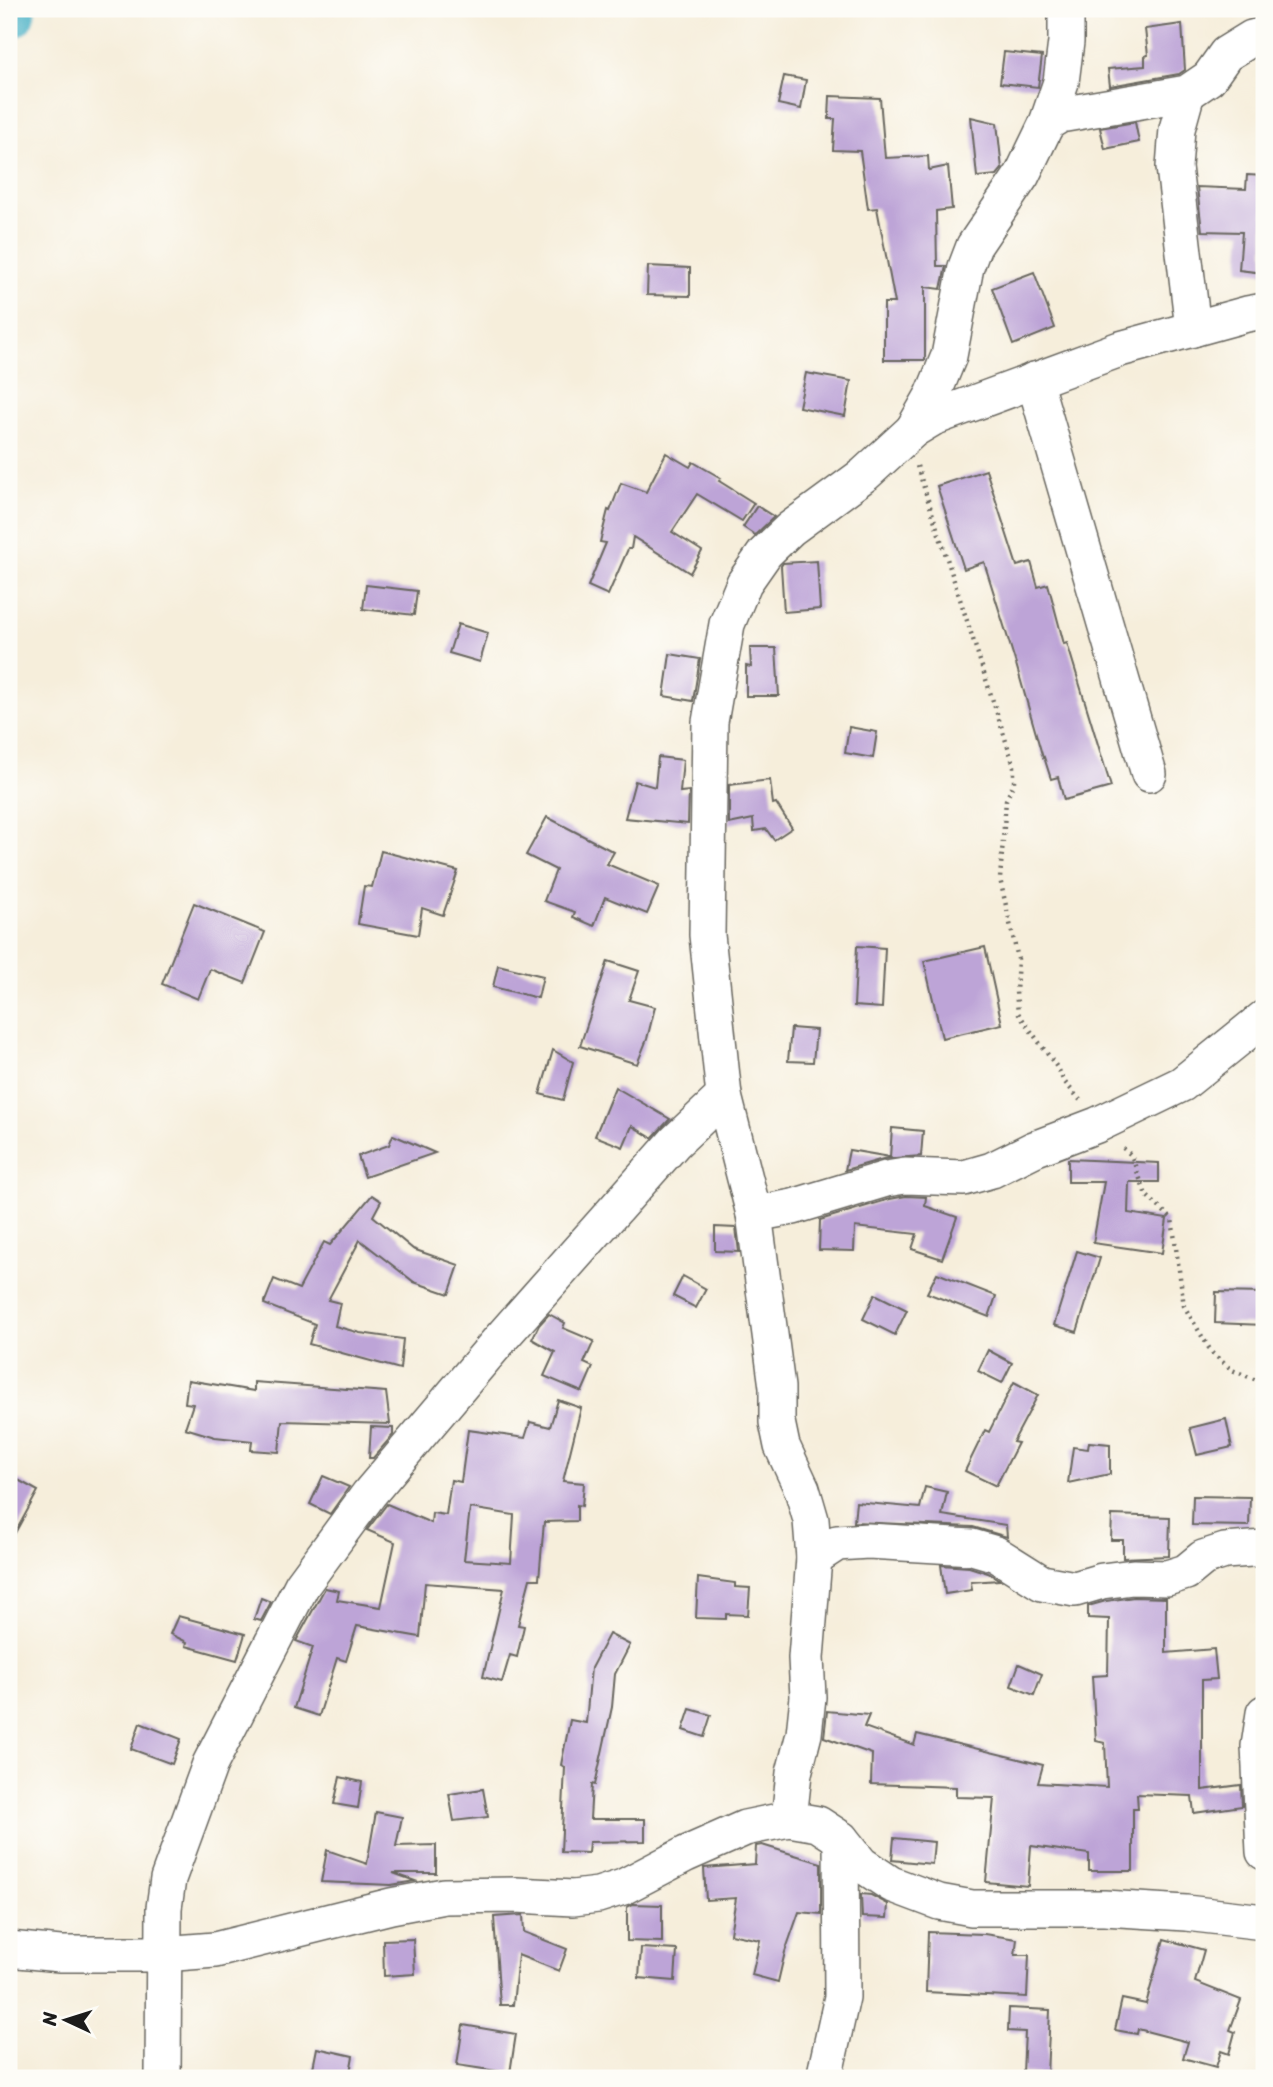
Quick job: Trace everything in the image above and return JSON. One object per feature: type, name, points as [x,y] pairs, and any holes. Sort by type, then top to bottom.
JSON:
[{"type":"street","points":[[915,447],[949,356],[966,267],[974,246],[1022,175],[1047,123],[1061,82],[1066,42],[1066,9]]},
{"type":"street","points":[[1047,123],[1060,115],[1187,93],[1209,78],[1226,54],[1252,38],[1264,36]]},
{"type":"street","points":[[1187,93],[1177,129],[1174,167],[1193,329]]},
{"type":"street","points":[[789,1819],[794,1773],[807,1709],[806,1658],[814,1558],[811,1520],[802,1489],[782,1446],[777,1422],[777,1387],[754,1214],[724,1096],[707,934],[710,722],[727,624],[744,583],[765,553],[790,529],[865,474],[915,447],[933,418],[1120,349],[1264,311]]},
{"type":"street","points":[[1034,380],[1149,774]]},
{"type":"street","points":[[754,1214],[793,1207],[886,1179],[905,1176],[964,1178],[992,1170],[1034,1149],[1097,1125],[1182,1084],[1264,1018]]},
{"type":"street","points":[[163,2078],[164,1908],[168,1879],[211,1764],[302,1585],[369,1494],[502,1337],[675,1143],[724,1096]]},
{"type":"street","points":[[814,1558],[837,1543],[858,1541],[972,1547],[996,1554],[1042,1583],[1075,1589],[1102,1581],[1133,1577],[1167,1578],[1186,1572],[1202,1558],[1225,1551],[1264,1548]]},
{"type":"street","points":[[1264,1713],[1259,1746],[1264,1852]]},
{"type":"street","points":[[9,1949],[60,1954],[163,1954],[215,1950],[391,1906],[444,1896],[516,1895],[573,1898],[598,1895],[623,1887],[686,1854],[745,1828],[789,1819],[818,1824],[841,1839],[861,1864],[891,1884],[939,1902],[972,1908],[1104,1908],[1173,1912],[1264,1922]]},
{"type":"street","points":[[824,2078],[842,1997],[841,1839]]},
{"type":"path","points":[[915,447],[1014,765],[1014,783],[1006,800],[1000,879],[1018,959],[1018,1013],[1097,1125],[1132,1155],[1146,1195],[1172,1219],[1184,1306],[1212,1353],[1231,1370],[1264,1383]]},
{"type":"building","points":[[1182,24],[1185,70],[1179,74],[1110,86],[1108,69],[1145,66],[1145,56],[1148,55],[1145,29]]},
{"type":"building","points":[[1004,52],[1042,56],[1038,87],[1000,83]]},
{"type":"building","points":[[784,76],[806,80],[801,109],[778,104]]},
{"type":"building","points":[[830,96],[880,98],[885,158],[928,156],[929,170],[948,166],[952,209],[936,211],[937,266],[946,266],[941,289],[925,287],[925,360],[884,360],[884,303],[895,303],[877,208],[868,209],[860,151],[833,150],[835,119],[829,119]]},
{"type":"building","points":[[971,117],[997,123],[1002,169],[997,175],[977,177]]},
{"type":"building","points":[[1135,122],[1139,142],[1105,149],[1100,128]]},
{"type":"building","points":[[1247,175],[1264,176],[1264,273],[1239,270],[1242,232],[1202,231],[1197,187],[1246,189]]},
{"type":"building","points":[[648,266],[690,268],[690,296],[647,295]]},
{"type":"building","points":[[1034,272],[1055,328],[1013,345],[992,288]]},
{"type":"building","points":[[806,373],[851,381],[845,416],[799,407]]},
{"type":"building","points":[[666,453],[690,467],[693,462],[721,478],[719,481],[754,503],[742,521],[697,494],[672,532],[702,551],[690,573],[633,537],[631,549],[628,549],[608,595],[588,586],[606,543],[600,542],[608,510],[610,511],[621,483],[646,492]]},
{"type":"building","points":[[986,470],[1017,566],[1031,562],[1038,587],[1048,584],[1064,644],[1067,643],[1111,787],[1064,800],[1058,777],[1051,779],[1043,758],[984,562],[964,569],[937,486]]},
{"type":"building","points":[[757,506],[774,517],[755,535],[743,527]]},
{"type":"building","points":[[817,561],[820,609],[784,612],[781,566],[783,563]]},
{"type":"building","points":[[366,585],[417,591],[414,615],[363,609]]},
{"type":"building","points":[[458,624],[488,633],[480,662],[449,653]]},
{"type":"building","points":[[750,648],[776,648],[779,696],[746,696],[746,666],[751,667]]},
{"type":"building","points":[[670,654],[700,659],[693,701],[664,696]]},
{"type":"building","points":[[849,727],[877,732],[873,758],[845,753]]},
{"type":"building","points":[[658,757],[683,760],[680,792],[689,791],[688,824],[625,818],[635,781],[655,787]]},
{"type":"building","points":[[770,780],[773,804],[776,803],[792,828],[774,840],[766,829],[754,831],[753,819],[729,824],[729,785]]},
{"type":"building","points":[[547,817],[614,852],[607,864],[659,886],[647,914],[605,897],[594,926],[573,917],[575,912],[544,901],[556,870],[526,855]]},
{"type":"building","points":[[381,851],[458,871],[443,915],[422,908],[418,935],[358,924],[364,886],[372,887]]},
{"type":"building","points":[[194,903],[265,932],[245,983],[210,969],[198,999],[162,984]]},
{"type":"building","points":[[857,946],[885,948],[882,1008],[854,1006]]},
{"type":"building","points":[[985,947],[1002,1024],[942,1038],[924,961]]},
{"type":"building","points":[[608,961],[639,971],[629,1000],[655,1007],[637,1064],[580,1046]]},
{"type":"building","points":[[498,965],[543,976],[538,998],[493,987]]},
{"type":"building","points":[[791,1028],[816,1030],[813,1062],[788,1061]]},
{"type":"building","points":[[553,1050],[573,1062],[563,1100],[540,1094]]},
{"type":"building","points":[[615,1087],[670,1119],[652,1138],[632,1126],[623,1147],[595,1136]]},
{"type":"building","points":[[892,1128],[923,1131],[921,1156],[883,1159],[845,1170],[849,1150],[890,1157]]},
{"type":"building","points":[[393,1135],[435,1153],[365,1177],[358,1156],[389,1145]]},
{"type":"building","points":[[1068,1159],[1159,1163],[1159,1182],[1129,1182],[1128,1213],[1167,1219],[1162,1253],[1093,1243],[1104,1182],[1068,1182]]},
{"type":"building","points":[[372,1195],[381,1201],[373,1216],[413,1249],[459,1265],[449,1294],[414,1282],[360,1240],[328,1300],[340,1303],[335,1326],[360,1333],[403,1339],[400,1369],[309,1344],[315,1324],[264,1304],[274,1279],[299,1289],[324,1242],[330,1245]]},
{"type":"building","points":[[906,1196],[926,1197],[925,1206],[957,1217],[942,1259],[912,1249],[917,1234],[855,1227],[854,1251],[819,1250],[820,1220]]},
{"type":"building","points":[[715,1227],[736,1228],[739,1252],[715,1251]]},
{"type":"building","points":[[1077,1251],[1100,1258],[1077,1332],[1054,1325]]},
{"type":"building","points":[[937,1273],[996,1296],[989,1317],[927,1293]]},
{"type":"building","points":[[683,1276],[706,1289],[696,1308],[673,1296]]},
{"type":"building","points":[[1216,1292],[1264,1293],[1264,1325],[1215,1323]]},
{"type":"building","points":[[875,1294],[907,1310],[895,1335],[863,1319]]},
{"type":"building","points":[[549,1314],[565,1323],[563,1328],[594,1341],[584,1363],[593,1367],[582,1392],[544,1376],[555,1352],[532,1339]]},
{"type":"building","points":[[988,1350],[1012,1363],[1002,1383],[978,1371]]},
{"type":"building","points":[[188,1380],[254,1391],[254,1382],[386,1392],[390,1424],[282,1421],[279,1452],[251,1450],[252,1441],[215,1437],[185,1428],[193,1404],[185,1403]]},
{"type":"building","points":[[1014,1382],[1038,1395],[1013,1442],[1018,1443],[996,1486],[965,1471],[985,1430],[989,1432]]},
{"type":"building","points":[[558,1400],[581,1408],[563,1481],[584,1483],[582,1506],[577,1505],[577,1521],[544,1522],[539,1579],[530,1579],[518,1625],[524,1626],[517,1657],[510,1655],[502,1682],[483,1677],[504,1589],[425,1583],[420,1637],[357,1626],[346,1661],[337,1658],[319,1716],[294,1708],[313,1647],[296,1641],[325,1588],[339,1591],[337,1600],[381,1607],[395,1542],[367,1530],[387,1504],[431,1523],[432,1513],[446,1515],[451,1480],[461,1482],[468,1430],[525,1438],[530,1422],[550,1427]],"holes":[[[470,1508],[514,1515],[511,1563],[464,1560]]]},
{"type":"building","points":[[1226,1419],[1232,1447],[1197,1455],[1190,1428]]},
{"type":"building","points":[[371,1427],[393,1428],[393,1435],[373,1458],[369,1458]]},
{"type":"building","points":[[1089,1442],[1110,1444],[1110,1474],[1068,1483],[1073,1447],[1088,1449]]},
{"type":"building","points":[[9,1475],[38,1491],[9,1544]]},
{"type":"building","points":[[323,1476],[349,1487],[330,1514],[310,1504]]},
{"type":"building","points":[[925,1487],[947,1492],[942,1515],[1006,1525],[1007,1537],[973,1527],[854,1522],[856,1502],[920,1508]]},
{"type":"building","points":[[1193,1496],[1250,1497],[1249,1526],[1192,1525]]},
{"type":"building","points":[[1112,1515],[1170,1517],[1169,1556],[1123,1558],[1123,1540],[1111,1540]]},
{"type":"building","points":[[941,1565],[969,1567],[1000,1580],[971,1582],[972,1590],[945,1594]]},
{"type":"building","points":[[698,1578],[750,1588],[748,1615],[726,1614],[726,1619],[696,1618]]},
{"type":"building","points":[[1134,1597],[1166,1598],[1166,1653],[1214,1649],[1217,1679],[1202,1680],[1202,1790],[1241,1785],[1242,1806],[1194,1813],[1192,1796],[1137,1794],[1138,1809],[1133,1809],[1133,1871],[1089,1871],[1089,1854],[1031,1846],[1028,1886],[986,1882],[994,1798],[956,1797],[956,1787],[871,1784],[872,1754],[824,1737],[827,1711],[869,1715],[864,1727],[914,1745],[917,1734],[1043,1765],[1038,1783],[1107,1787],[1105,1743],[1096,1741],[1092,1676],[1108,1675],[1109,1619],[1088,1618],[1088,1606]]},
{"type":"building","points":[[261,1598],[271,1602],[261,1621],[254,1619]]},
{"type":"building","points":[[178,1616],[245,1634],[237,1660],[186,1646],[187,1642],[170,1634]]},
{"type":"building","points":[[609,1634],[630,1645],[615,1674],[612,1707],[595,1785],[592,1784],[590,1819],[645,1819],[645,1841],[589,1842],[588,1853],[561,1852],[565,1767],[561,1765],[570,1720],[586,1723],[591,1668]]},
{"type":"building","points":[[1019,1664],[1042,1674],[1034,1695],[1011,1686]]},
{"type":"building","points":[[690,1709],[711,1715],[704,1737],[683,1730]]},
{"type":"building","points":[[140,1723],[181,1739],[172,1764],[131,1749]]},
{"type":"building","points":[[340,1777],[362,1782],[358,1808],[334,1804]]},
{"type":"building","points":[[483,1789],[488,1817],[454,1821],[449,1794]]},
{"type":"building","points":[[376,1812],[402,1817],[396,1846],[436,1845],[436,1873],[393,1873],[415,1881],[391,1885],[321,1882],[327,1850],[367,1864]]},
{"type":"building","points":[[894,1838],[934,1842],[932,1864],[892,1860]]},
{"type":"building","points":[[762,1845],[821,1863],[821,1914],[799,1912],[778,1982],[752,1975],[760,1940],[730,1934],[736,1898],[706,1900],[704,1868],[755,1864],[756,1846]]},
{"type":"building","points":[[861,1894],[871,1895],[888,1904],[887,1918],[862,1917]]},
{"type":"building","points":[[633,1904],[662,1905],[662,1942],[627,1941],[627,1907]]},
{"type":"building","points":[[523,1915],[524,1932],[567,1949],[559,1971],[518,1955],[513,2005],[500,2005],[494,1917]]},
{"type":"building","points":[[928,1932],[984,1934],[1017,1939],[1015,1955],[1029,1955],[1027,1997],[926,1992]]},
{"type":"building","points":[[413,1939],[415,1974],[384,1976],[383,1940]]},
{"type":"building","points":[[1164,1939],[1204,1950],[1195,1982],[1241,2000],[1230,2030],[1235,2032],[1229,2054],[1221,2051],[1216,2067],[1183,2058],[1188,2042],[1138,2029],[1137,2034],[1115,2030],[1122,1999],[1146,2004]]},
{"type":"building","points":[[641,1948],[677,1950],[675,1981],[639,1978]]},
{"type":"building","points":[[1009,2008],[1050,2010],[1047,2075],[1023,2073],[1025,2032],[1008,2031]]},
{"type":"building","points":[[463,2025],[516,2034],[510,2073],[457,2065]]},
{"type":"building","points":[[317,2048],[353,2056],[349,2078],[311,2078]]},
{"type":"waterway","points":[[9,13],[10,9]]}]
